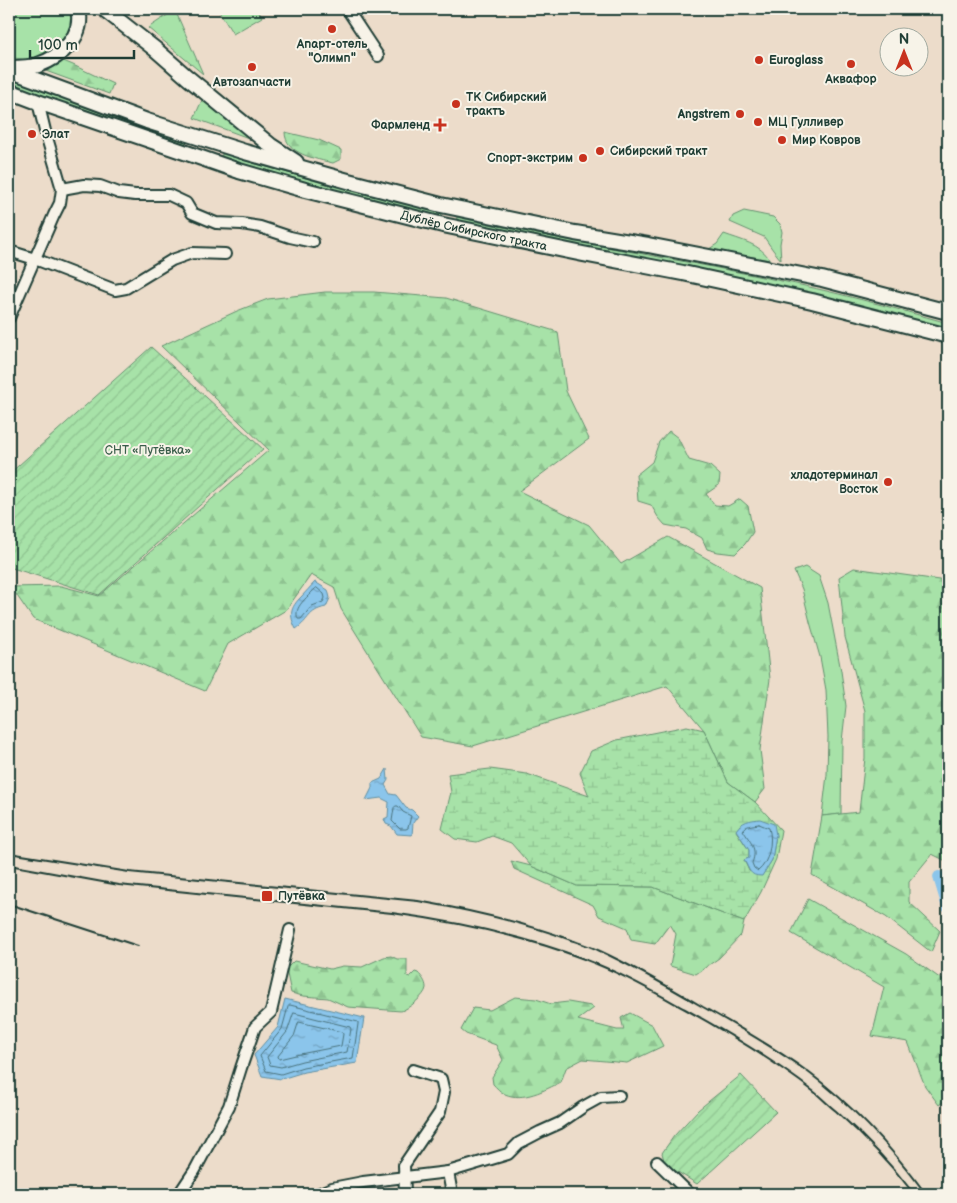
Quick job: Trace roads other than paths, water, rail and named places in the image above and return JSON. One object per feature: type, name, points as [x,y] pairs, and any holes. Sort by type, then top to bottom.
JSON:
[{"type":"main road","points":[[9,70],[37,65],[62,52],[70,44],[78,29],[78,9]]},
{"type":"main road","points":[[104,9],[156,49],[270,145],[309,170]]},
{"type":"main road","name":"Дублёр Сибирского тракта","points":[[9,70],[147,120],[245,152],[441,205],[575,233],[822,279],[948,312]]},
{"type":"main road","name":"Дублёр Сибирского тракта","points":[[9,91],[231,168],[314,192],[443,225],[802,299],[948,336]]},
{"type":"street","points":[[347,9],[378,56]]},
{"type":"street","points":[[9,318],[60,203],[61,186],[38,102]]},
{"type":"street","points":[[61,186],[100,186],[118,193],[169,195],[186,203],[192,213],[216,223],[260,227],[290,237],[314,242]]},
{"type":"street","points":[[9,251],[115,290],[126,288],[172,260],[192,253],[224,254]]},
{"type":"street","points":[[179,1194],[195,1170],[229,1106],[256,1027],[271,1012],[290,930]]},
{"type":"street","points":[[405,1194],[404,1165],[440,1112],[444,1092],[441,1080],[413,1070]]},
{"type":"street","points":[[318,1194],[332,1188],[363,1182],[448,1172],[508,1154],[519,1144],[560,1123],[601,1097],[619,1096]]},
{"type":"street","points":[[657,1162],[690,1194]]},
{"type":"street","points":[[448,1172],[452,1194]]},
{"type":"water","points":[[315,582],[328,590],[330,598],[326,607],[312,613],[296,629],[292,620],[293,608]]},
{"type":"water","points":[[387,769],[388,780],[385,785],[390,794],[396,795],[406,808],[412,810],[418,816],[413,823],[412,835],[397,834],[391,826],[386,824],[384,819],[388,817],[389,802],[381,798],[366,800],[372,788],[372,783],[381,779]]},
{"type":"water","points":[[760,819],[774,824],[776,835],[772,860],[762,876],[752,874],[749,869],[744,860],[749,858],[749,850],[736,830],[744,823]]},
{"type":"water","points":[[285,999],[364,1018],[357,1063],[304,1072],[281,1079],[262,1076],[254,1055],[278,1027]]},
{"type":"waterway","points":[[939,877],[948,907]]},
{"type":"railway","points":[[9,853],[129,872],[418,901],[512,921],[588,946],[665,985],[757,1038],[808,1072],[872,1128],[926,1194]]},
{"type":"railway","points":[[9,865],[119,885],[417,917],[513,936],[584,959],[623,976],[685,1009],[767,1058],[816,1093],[836,1111],[887,1161],[914,1194]]},
{"type":"railway","points":[[9,904],[138,946]]},
{"type":"place","name":"Апарт-отель \"Олимп\"","points":[[332,29]]},
{"type":"place","name":"Euroglass","points":[[759,60]]},
{"type":"place","name":"Аквафор","points":[[851,64]]},
{"type":"place","name":"Автозапчасти","points":[[252,67]]},
{"type":"place","name":"ТК Сибирский трактъ","points":[[456,104]]},
{"type":"place","name":"Angstrem","points":[[740,114]]},
{"type":"place","name":"МЦ Гулливер","points":[[758,122]]},
{"type":"place","name":"Фармленд","points":[[440,125]]},
{"type":"place","name":"Элат","points":[[32,134]]},
{"type":"place","name":"Мир Ковров","points":[[782,140]]},
{"type":"place","name":"Сибирский тракт","points":[[600,151]]},
{"type":"place","name":"Спорт-экстрим","points":[[583,158]]},
{"type":"place","name":"хладотерминал Восток","points":[[888,482]]},
{"type":"place","name":"Путёвка","points":[[267,896]]},
{"type":"park label","name":"СНТ «Путёвка»","points":[[148,450]]}]
